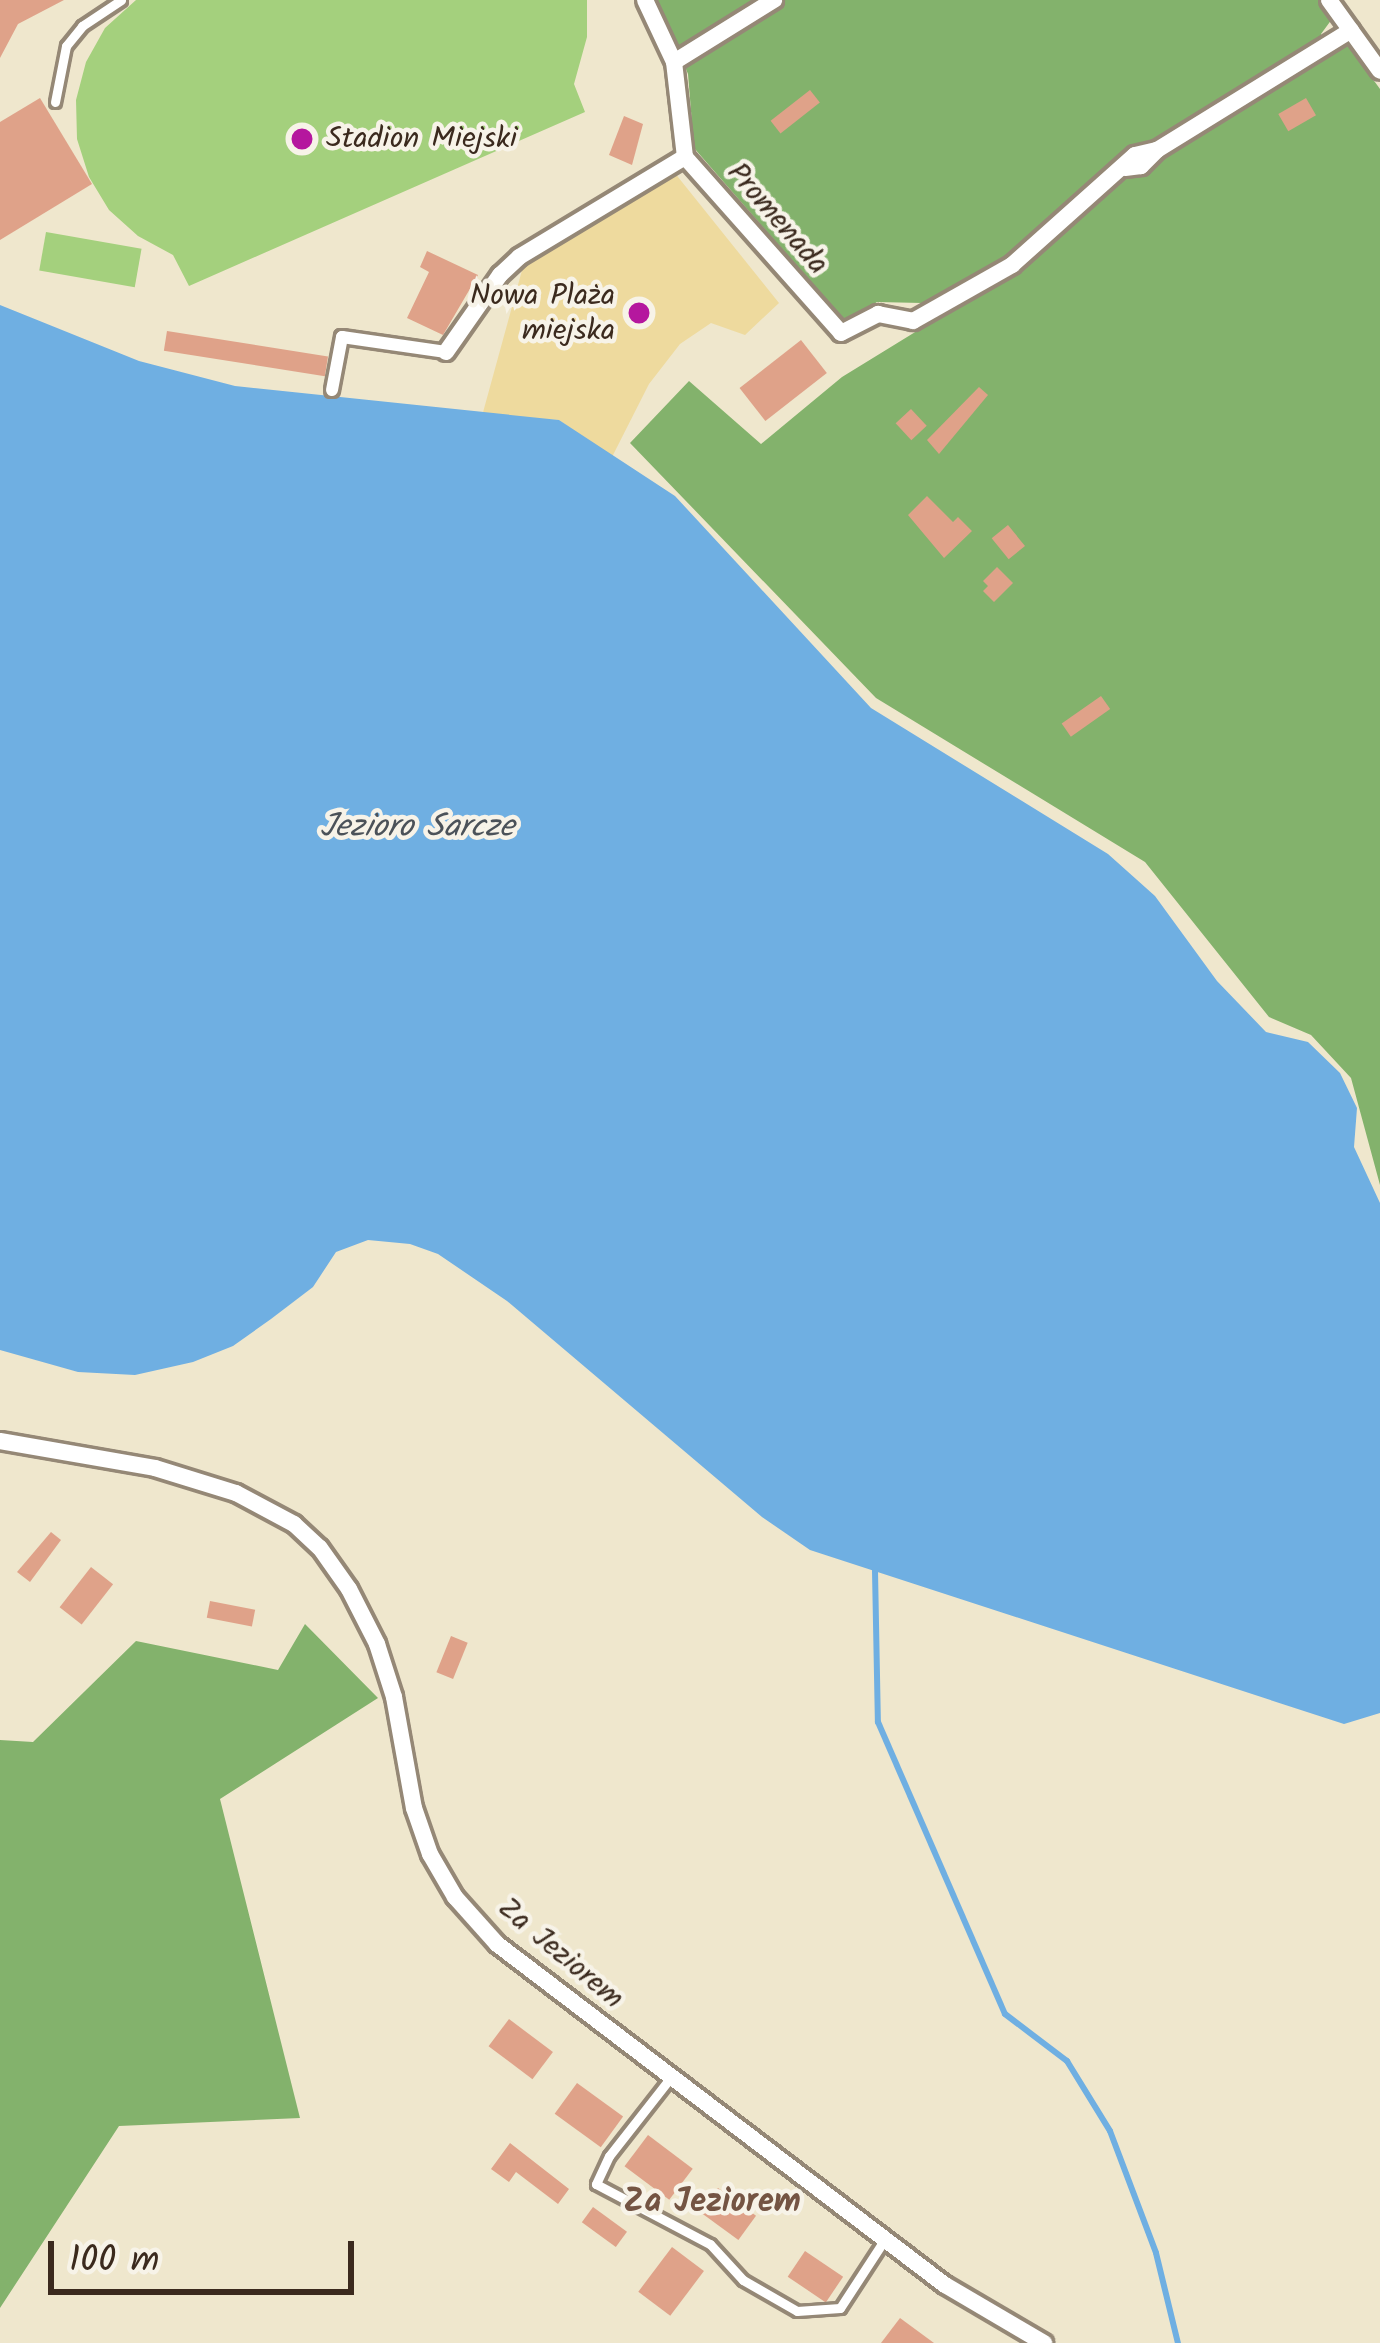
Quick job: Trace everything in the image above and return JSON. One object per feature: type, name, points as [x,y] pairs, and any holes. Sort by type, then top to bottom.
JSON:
[{"type":"street","points":[[645,0],[674,62],[685,157]]},
{"type":"street","points":[[674,62],[774,0]]},
{"type":"street","points":[[1329,0],[1380,71]]},
{"type":"street","name":"Promenada","points":[[446,352],[500,275],[519,257],[685,157],[841,333],[878,314],[913,321],[1012,265],[1100,184],[1125,168],[1135,154],[1156,150],[1351,30]]},
{"type":"street","points":[[332,390],[343,337],[446,352]]},
{"type":"street","name":"Za Jeziorem","points":[[0,1441],[87,1452],[236,1493],[294,1524],[320,1548],[377,1644],[394,1697],[414,1808],[430,1854],[455,1897],[496,1944],[985,2313],[1044,2343]]},
{"type":"lane","points":[[56,102],[66,46],[82,26],[121,0]]},
{"type":"lane","points":[[670,2077],[609,2156],[596,2184],[710,2245],[743,2280],[797,2311],[840,2308],[885,2239]]},
{"type":"green space","name":"Stadion Miejski","points":[[136,0],[587,0],[587,37],[574,84],[585,112],[189,286],[173,255],[138,236],[109,210],[89,177],[77,139],[76,100],[86,62],[105,28]]},
{"type":"green space","points":[[657,0],[1318,0],[1332,19],[1321,34],[1324,53],[1348,45],[1380,89],[1380,1185],[1351,1078],[1311,1035],[1269,1017],[1145,862],[876,698],[630,443],[689,381],[761,444],[842,377],[925,326],[922,303],[877,302],[845,321],[694,148],[688,74]]},
{"type":"green space","points":[[46,232],[142,249],[135,287],[39,270]]},
{"type":"green space","points":[[305,1624],[378,1698],[220,1799],[300,2118],[119,2126],[0,2308],[0,1740],[33,1742],[136,1641],[278,1670]]},
{"type":"sand","name":"Nowa Plaża miejska","points":[[674,172],[779,303],[745,335],[711,323],[680,344],[649,384],[612,457],[559,420],[482,416],[524,263]]},
{"type":"water","name":"Jezioro Sarcze","points":[[0,305],[139,361],[235,386],[559,420],[675,496],[871,708],[1108,854],[1155,896],[1217,981],[1266,1032],[1308,1042],[1340,1073],[1357,1108],[1354,1147],[1380,1203],[1380,1713],[1344,1724],[810,1550],[762,1517],[507,1301],[438,1254],[410,1244],[368,1240],[336,1252],[313,1287],[233,1346],[193,1362],[135,1375],[78,1372],[0,1350]]},
{"type":"building","points":[[0,0],[64,0],[18,24],[0,58]]},
{"type":"building","points":[[810,90],[820,103],[780,133],[771,121]]},
{"type":"building","points":[[40,98],[92,184],[0,240],[0,122]]},
{"type":"building","points":[[1306,98],[1316,115],[1288,131],[1278,114]]},
{"type":"building","points":[[624,116],[643,124],[632,165],[609,155]]},
{"type":"building","points":[[427,251],[478,275],[443,335],[407,318],[429,272],[420,267]]},
{"type":"building","points":[[167,331],[328,356],[325,376],[164,351]]},
{"type":"building","points":[[801,340],[827,373],[765,421],[740,388]]},
{"type":"building","points":[[979,387],[988,395],[939,454],[927,440]]},
{"type":"building","points":[[911,409],[927,426],[911,440],[896,423]]},
{"type":"building","points":[[927,496],[953,522],[958,517],[972,531],[944,558],[908,515]]},
{"type":"building","points":[[1008,525],[1025,546],[1009,559],[992,538]]},
{"type":"building","points":[[997,567],[1013,583],[994,602],[983,591],[988,586],[983,581]]},
{"type":"building","points":[[1101,696],[1110,709],[1071,737],[1062,724]]},
{"type":"building","points":[[51,1532],[61,1540],[30,1582],[17,1572]]},
{"type":"building","points":[[91,1567],[113,1584],[82,1624],[60,1607]]},
{"type":"building","points":[[210,1601],[255,1610],[252,1626],[207,1618]]},
{"type":"building","points":[[451,1636],[468,1643],[453,1679],[436,1672]]},
{"type":"building","points":[[509,2019],[553,2052],[532,2079],[489,2046]]},
{"type":"building","points":[[577,2083],[623,2117],[601,2147],[555,2114]]},
{"type":"building","points":[[648,2135],[693,2169],[669,2200],[625,2166]]},
{"type":"building","points":[[510,2143],[569,2189],[558,2204],[516,2172],[509,2182],[491,2169]]},
{"type":"building","points":[[718,2188],[756,2216],[738,2240],[700,2212]]},
{"type":"building","points":[[593,2207],[627,2232],[616,2247],[582,2222]]},
{"type":"building","points":[[672,2247],[704,2271],[670,2316],[638,2292]]},
{"type":"building","points":[[805,2251],[843,2277],[826,2302],[788,2277]]},
{"type":"building","points":[[900,2318],[934,2343],[881,2343]]},
{"type":"waterway","points":[[875,1571],[878,1722],[1005,2014],[1067,2061],[1110,2131],[1156,2253],[1178,2343]]},
{"type":"place","name":"Stadion Miejski","points":[[302,139]]},
{"type":"place","name":"Nowa Plaża miejska","points":[[639,313]]},
{"type":"district","name":"Za Jeziorem","points":[[712,2203]]}]
